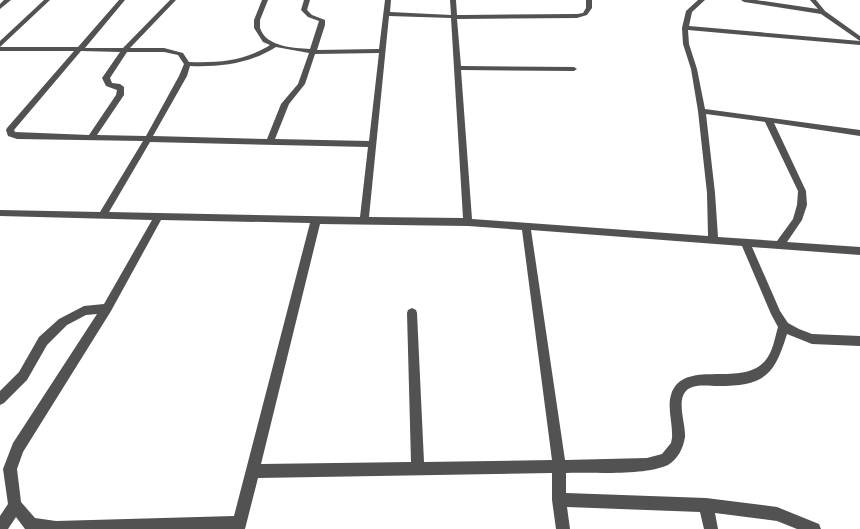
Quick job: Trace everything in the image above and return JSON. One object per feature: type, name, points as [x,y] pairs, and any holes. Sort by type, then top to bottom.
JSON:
[{"type":"street","points":[[0,7],[8,0]]},
{"type":"street","points":[[0,45],[47,0]]},
{"type":"street","points":[[122,0],[10,130],[11,134],[17,136],[148,140],[374,144]]},
{"type":"street","points":[[91,138],[120,95],[121,89],[117,86],[109,84],[106,78],[126,48],[173,0]]},
{"type":"street","points":[[265,0],[256,23],[258,32],[264,40],[275,45],[292,50],[314,52],[383,51]]},
{"type":"street","points":[[270,142],[285,104],[301,84],[314,52],[322,25],[322,20],[306,13],[304,10],[307,0]]},
{"type":"street","points":[[364,220],[374,144],[388,0]]},
{"type":"street","points":[[453,0],[468,222]]},
{"type":"street","points":[[387,14],[454,16],[577,16],[585,14],[589,8],[589,0]]},
{"type":"street","points":[[702,0],[689,11],[685,28],[686,44],[694,69],[702,111],[711,193],[713,240]]},
{"type":"street","points":[[744,0],[823,12]]},
{"type":"street","points":[[813,0],[823,12],[860,39]]},
{"type":"street","points":[[685,28],[860,44]]},
{"type":"street","points":[[187,64],[216,65],[234,63],[262,54],[275,45]]},
{"type":"street","points":[[0,49],[126,48],[164,50],[181,54],[187,64],[183,76],[148,140],[102,216]]},
{"type":"street","points":[[458,68],[574,69]]},
{"type":"street","points":[[702,111],[860,133]]},
{"type":"street","points":[[768,120],[802,191],[802,205],[797,220],[780,244]]},
{"type":"street","points":[[0,213],[468,222],[860,251]]},
{"type":"street","points":[[159,216],[107,308],[18,448],[10,469],[15,505],[31,525],[56,528],[239,526],[316,220]]},
{"type":"street","points":[[526,227],[559,465],[559,500],[563,529]]},
{"type":"street","points":[[746,243],[776,314],[784,326],[795,333],[812,339],[860,341]]},
{"type":"street","points":[[0,400],[24,376],[43,341],[63,322],[84,311],[107,308]]},
{"type":"street","points":[[412,313],[418,468]]},
{"type":"street","points":[[253,471],[559,465],[647,465],[666,459],[676,448],[680,433],[676,398],[682,386],[693,381],[738,380],[758,376],[769,365],[784,326]]},
{"type":"street","points":[[559,500],[706,505],[777,514],[814,529]]},
{"type":"street","points":[[0,529],[15,505]]},
{"type":"street","points":[[706,505],[711,529]]}]
